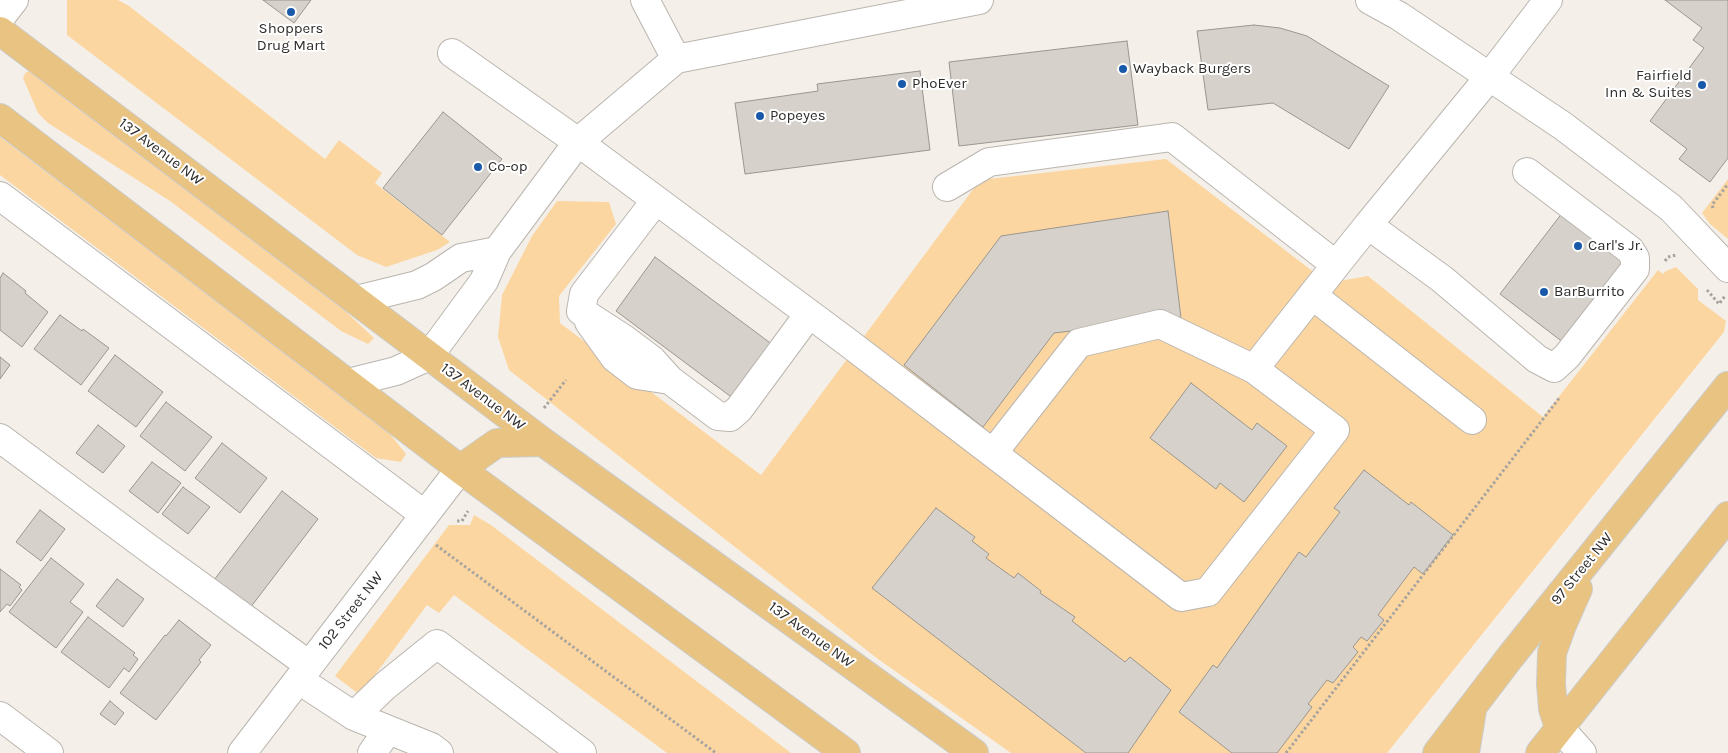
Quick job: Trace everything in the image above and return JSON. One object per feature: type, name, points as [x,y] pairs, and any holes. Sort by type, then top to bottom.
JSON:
[{"type":"main road","name":"137 Avenue NW","points":[[0,31],[543,442],[974,753]]},
{"type":"main road","points":[[0,118],[460,469],[846,753]]},
{"type":"main road","name":"97 Street NW","points":[[1437,753],[1472,706],[1728,386]]},
{"type":"main road","points":[[460,469],[498,443],[543,442]]},
{"type":"main road","points":[[1540,753],[1728,516]]},
{"type":"main road","points":[[1559,727],[1553,709],[1551,684],[1552,653],[1562,625],[1598,549]]},
{"type":"main road","points":[[1420,753],[1472,706]]},
{"type":"main road","points":[[1465,753],[1472,706]]},
{"type":"street","points":[[0,18],[14,0]]},
{"type":"street","points":[[644,0],[676,59]]},
{"type":"street","points":[[348,383],[396,370],[429,356],[484,281],[497,251],[578,142],[676,59],[978,0]]},
{"type":"street","points":[[1370,0],[1400,16],[1563,126],[1671,208],[1728,268]]},
{"type":"street","points":[[1254,369],[1368,225],[1490,76],[1548,0]]},
{"type":"street","points":[[452,52],[578,142],[809,314],[1181,597],[1208,592],[1336,430],[1254,369],[1160,324],[1079,343],[993,453]]},
{"type":"street","points":[[947,187],[989,162],[1172,137],[1336,266]]},
{"type":"street","points":[[1368,225],[1442,279],[1537,359],[1554,368],[1567,356],[1635,269],[1636,258],[1630,250],[1527,172]]},
{"type":"street","points":[[0,196],[425,515]]},
{"type":"street","points":[[656,200],[584,294],[581,311],[614,358],[638,375],[670,380],[718,416],[730,418],[739,409],[809,314]]},
{"type":"street","points":[[356,300],[417,285],[462,258],[497,251]]},
{"type":"street","points":[[1312,295],[1472,420]]},
{"type":"street","points":[[0,438],[148,548],[304,673],[354,716],[431,747],[440,753]]},
{"type":"street","name":"102 Street NW","points":[[242,753],[460,469]]},
{"type":"street","points":[[354,716],[385,686],[437,644],[582,753]]},
{"type":"street","points":[[0,716],[49,753]]},
{"type":"street","points":[[1559,727],[1582,753]]},
{"type":"street","points":[[372,753],[388,730]]},
{"type":"path","points":[[1714,212],[1712,205],[1728,184]]},
{"type":"path","points":[[1662,265],[1668,257],[1676,255]]},
{"type":"path","points":[[1701,283],[1719,304],[1728,291]]},
{"type":"path","points":[[550,400],[566,380]]},
{"type":"path","points":[[1286,753],[1565,391]]},
{"type":"path","points":[[425,515],[432,542],[716,753]]},
{"type":"shaded area","points":[[67,0],[118,0],[129,6],[325,159],[339,140],[382,173],[375,183],[450,242],[437,250],[386,267],[357,255],[67,35]]},
{"type":"shaded area","points":[[31,71],[342,308],[374,338],[368,344],[341,331],[170,201],[48,123],[38,113],[23,78],[26,72]]},
{"type":"shaded area","points":[[0,137],[386,429],[406,454],[401,462],[376,458],[0,175]]},
{"type":"shaded area","points":[[1166,159],[1328,283],[1368,276],[1543,417],[1658,270],[1663,274],[1676,267],[1698,289],[1698,300],[1726,321],[1724,332],[1387,753],[1011,753],[878,659],[509,370],[498,337],[502,295],[532,236],[557,201],[609,202],[616,224],[559,296],[560,323],[761,475],[980,180]]},
{"type":"shaded area","points":[[1728,179],[1728,239],[1710,224],[1702,213]]},
{"type":"shaded area","points":[[474,515],[491,525],[791,753],[667,753],[454,595],[439,613],[427,605],[360,695],[335,676],[449,525],[470,525]]},
{"type":"building","name":"Shoppers Drug Mart","points":[[263,0],[311,0],[294,23]]},
{"type":"building","name":"Fairfield Inn & Suites","points":[[1665,0],[1728,0],[1728,158],[1710,182],[1679,159],[1687,149],[1650,121],[1704,48],[1693,40],[1702,28]]},
{"type":"building","points":[[1254,25],[1280,28],[1307,36],[1389,86],[1349,149],[1273,103],[1208,110],[1197,31]]},
{"type":"building","points":[[1127,41],[1138,125],[959,146],[949,62]]},
{"type":"building","points":[[920,71],[930,150],[745,174],[735,103],[818,91],[817,84]]},
{"type":"building","points":[[443,112],[502,159],[442,235],[383,188]]},
{"type":"building","points":[[1566,208],[1629,257],[1564,343],[1500,294]]},
{"type":"building","points":[[1168,211],[1181,318],[1054,333],[983,427],[904,365],[1001,236]]},
{"type":"building","points":[[655,257],[773,345],[734,399],[616,311]]},
{"type":"building","points":[[3,273],[48,312],[22,347],[0,330],[0,278]]},
{"type":"building","points":[[60,315],[109,348],[81,385],[34,349]]},
{"type":"building","points":[[115,355],[163,392],[136,427],[88,391]]},
{"type":"building","points":[[0,357],[10,365],[0,379]]},
{"type":"building","points":[[1191,383],[1252,430],[1257,423],[1287,446],[1244,502],[1220,483],[1216,489],[1150,438]]},
{"type":"building","points":[[166,402],[212,437],[185,471],[140,436]]},
{"type":"building","points":[[98,425],[125,446],[103,473],[76,453]]},
{"type":"building","points":[[222,443],[267,478],[240,513],[195,478]]},
{"type":"building","points":[[152,462],[181,483],[158,513],[129,491]]},
{"type":"building","points":[[1364,470],[1409,505],[1411,502],[1453,535],[1423,574],[1414,567],[1378,615],[1384,620],[1367,641],[1361,637],[1353,647],[1358,652],[1333,683],[1327,680],[1308,704],[1312,707],[1277,753],[1232,753],[1179,712],[1213,665],[1217,668],[1299,552],[1306,557],[1340,512],[1334,508]]},
{"type":"building","points":[[183,487],[210,507],[188,534],[162,514]]},
{"type":"building","points":[[282,491],[318,519],[250,608],[214,580]]},
{"type":"building","points":[[936,508],[975,537],[972,541],[989,554],[986,558],[1014,578],[1018,573],[1041,591],[1040,593],[1075,617],[1072,621],[1125,662],[1130,657],[1171,690],[1128,753],[1086,753],[872,588]]},
{"type":"building","points":[[40,510],[65,529],[41,561],[16,542]]},
{"type":"building","points":[[51,558],[84,584],[70,602],[83,612],[56,648],[9,612]]},
{"type":"building","points":[[0,569],[21,585],[19,587],[22,590],[10,606],[7,604],[0,612]]},
{"type":"building","points":[[117,579],[144,599],[123,627],[96,606]]},
{"type":"building","points":[[88,617],[135,653],[133,655],[138,659],[129,672],[124,668],[109,688],[61,652]]},
{"type":"building","points":[[179,620],[211,645],[199,660],[201,662],[156,720],[120,693]]},
{"type":"building","points":[[110,701],[124,713],[115,725],[100,714]]},
{"type":"place","name":"Shoppers Drug Mart","points":[[291,12]]},
{"type":"place","name":"Wayback Burgers","points":[[1123,69]]},
{"type":"place","name":"PhoEver","points":[[902,84]]},
{"type":"place","name":"Fairfield Inn & Suites","points":[[1702,85]]},
{"type":"place","name":"Popeyes","points":[[760,116]]},
{"type":"place","name":"Co-op","points":[[478,167]]},
{"type":"place","name":"Carl's Jr.","points":[[1578,246]]},
{"type":"place","name":"BarBurrito","points":[[1544,292]]}]
